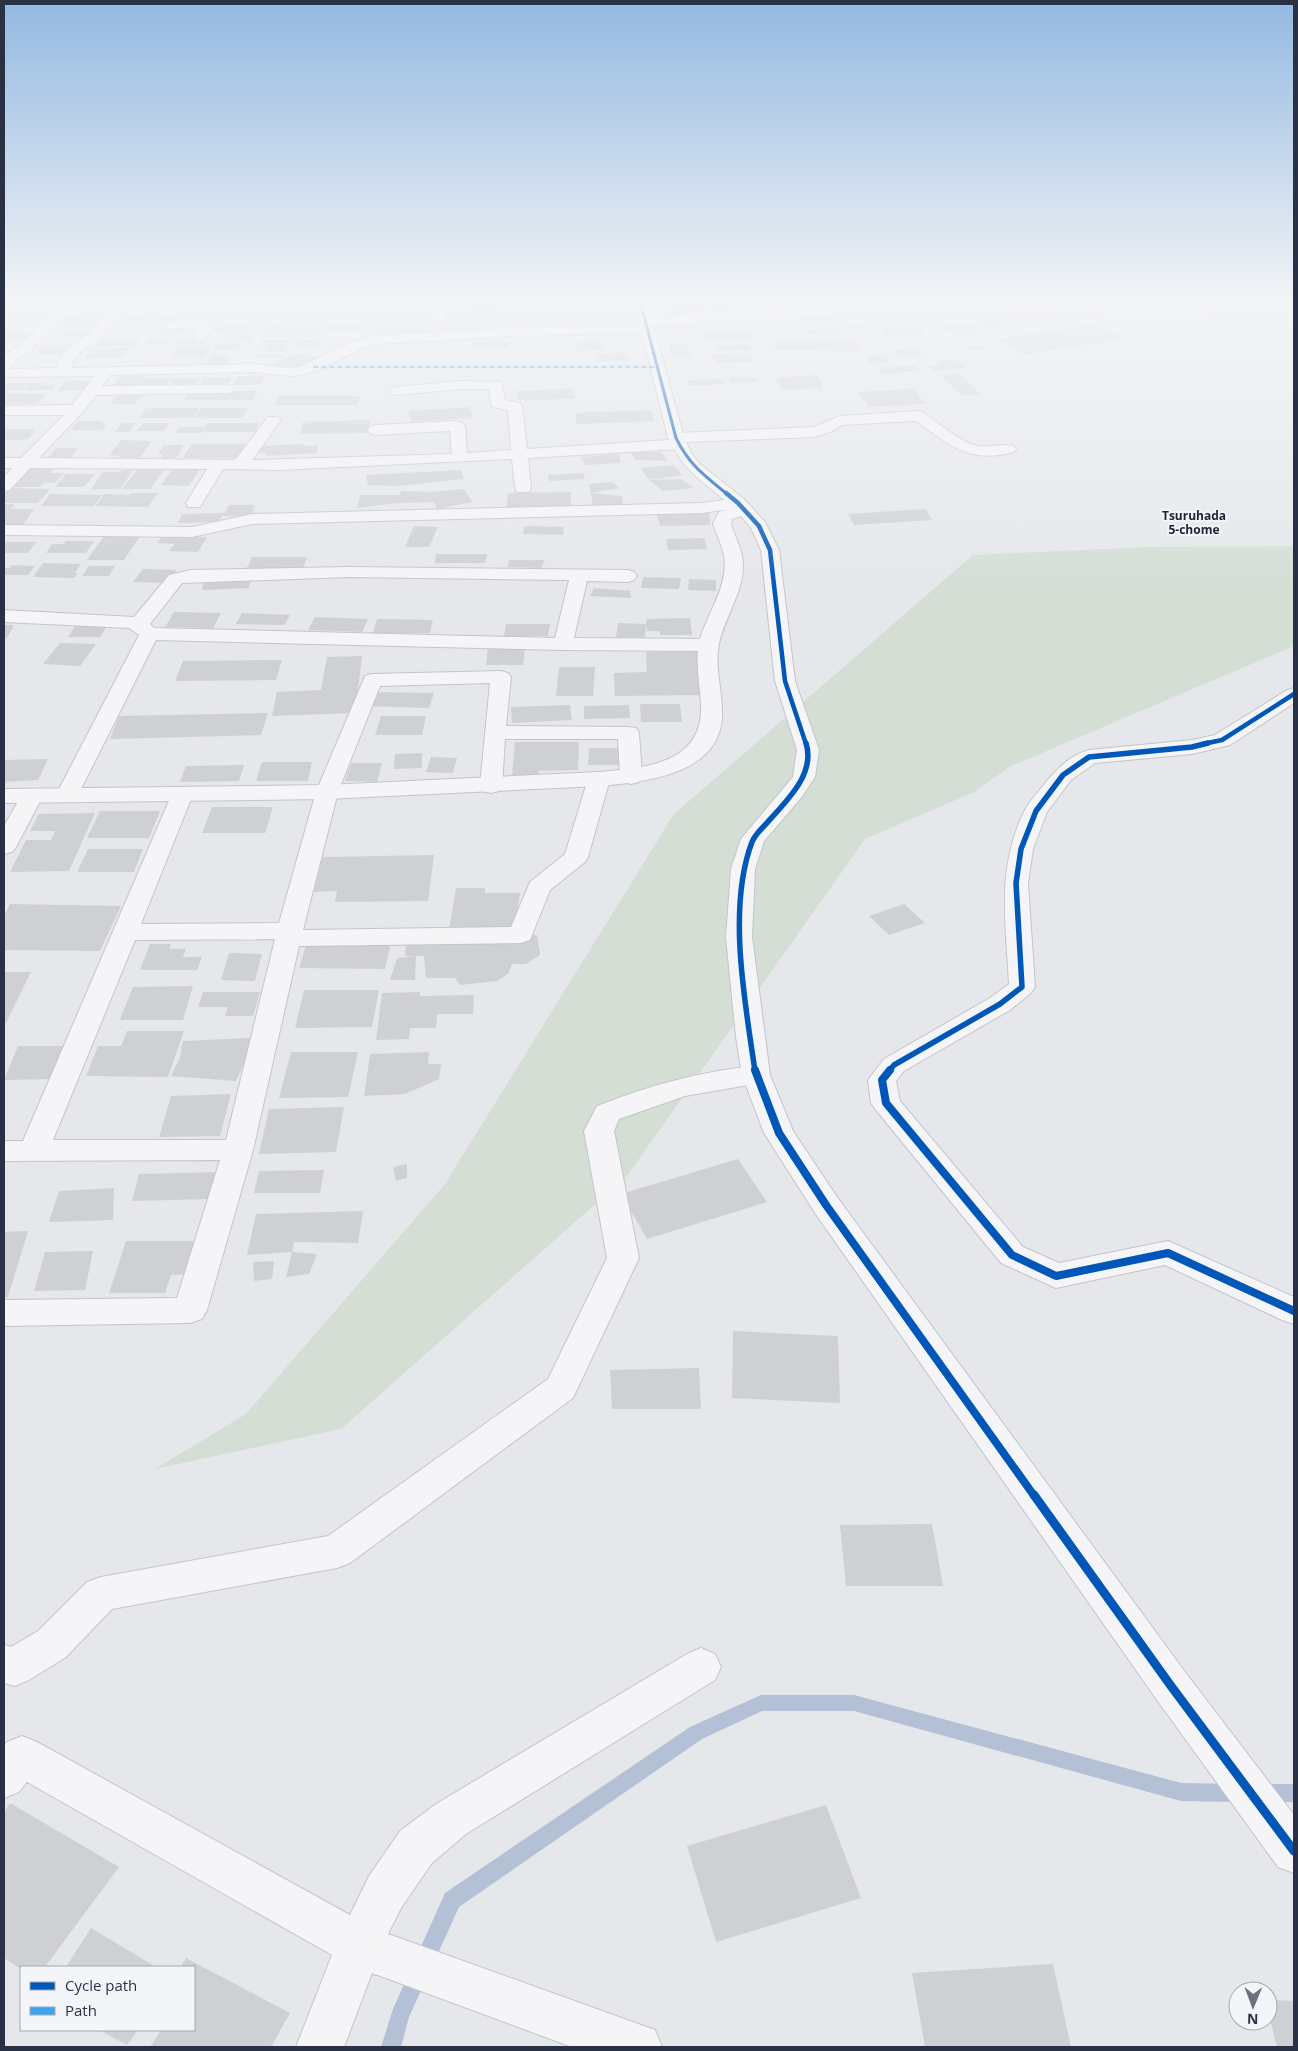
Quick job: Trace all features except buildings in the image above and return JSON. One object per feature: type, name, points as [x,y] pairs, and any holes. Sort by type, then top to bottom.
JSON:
[{"type":"street","points":[[4,486],[88,397]]},
{"type":"street","points":[[497,397],[498,404],[515,406],[523,488]]},
{"type":"street","points":[[665,397],[677,441],[684,456],[695,468],[741,506],[759,526],[770,550],[785,681],[808,750],[804,777],[793,793],[753,839],[743,869],[739,937],[750,1037],[756,1075],[779,1133],[826,1206],[1171,1686],[1294,1851]]},
{"type":"street","points":[[4,410],[77,410]]},
{"type":"street","points":[[4,464],[239,466],[519,455],[677,441],[815,432],[840,421],[912,416],[919,416],[964,447],[980,451],[1008,449]]},
{"type":"street","points":[[239,466],[273,420]]},
{"type":"street","points":[[375,430],[457,426],[460,458]]},
{"type":"street","points":[[194,503],[217,466]]},
{"type":"street","points":[[4,530],[192,532],[252,519],[741,506]]},
{"type":"street","points":[[4,796],[327,792],[491,786],[599,780],[661,770],[687,758],[704,743],[711,725],[708,645],[731,583],[733,558],[722,524],[725,516],[741,506]]},
{"type":"street","points":[[67,795],[144,629],[176,579],[191,576],[348,572],[628,576]]},
{"type":"street","points":[[563,644],[580,575]]},
{"type":"street","points":[[4,616],[114,620],[144,629],[563,644],[708,645]]},
{"type":"street","points":[[4,1313],[190,1310],[238,1150],[289,935],[327,792],[372,680],[501,678],[491,786]]},
{"type":"street","points":[[1294,694],[1222,740],[1192,748],[1089,757],[1063,775],[1036,811],[1022,849],[1016,883],[1022,986],[1000,1004],[894,1065],[882,1080],[886,1103],[1012,1255],[1056,1276],[1168,1252],[1294,1311]]},
{"type":"street","points":[[495,732],[628,733],[631,776]]},
{"type":"street","points":[[125,932],[289,935],[521,935],[539,886],[576,857],[599,780]]},
{"type":"street","points":[[34,1150],[182,794]]},
{"type":"street","points":[[4,847],[32,796]]},
{"type":"street","points":[[4,1664],[15,1667],[52,1644],[101,1594],[337,1551],[560,1388],[623,1258],[599,1131],[607,1113],[644,1098],[730,1077],[756,1075]]},
{"type":"street","points":[[4,1151],[238,1150]]},
{"type":"street","points":[[320,2047],[375,1952],[385,1892],[416,1847],[451,1818],[701,1667]]},
{"type":"street","points":[[4,1778],[22,1756],[375,1952],[638,2047]]},
{"type":"shaded area","points":[[1294,546],[1294,646],[1011,766],[974,792],[865,839],[627,1176],[341,1429],[155,1469],[246,1414],[445,1184],[674,814],[973,555],[1149,547]]},
{"type":"waterway","points":[[391,2047],[400,2016],[452,1900],[696,1733],[761,1703],[854,1703],[1181,1792],[1238,1793]]},
{"type":"waterway","points":[[1262,1793],[1294,1793]]},
{"type":"cycle path","points":[[665,397],[676,438],[685,456],[695,468],[738,503],[759,526],[770,550],[785,681],[808,750],[804,777],[793,793],[753,839],[743,869],[739,937],[750,1037],[756,1075],[779,1133],[826,1205],[1171,1686],[1294,1851]]},
{"type":"cycle path","points":[[1294,694],[1222,740],[1192,747],[1089,757],[1063,775],[1036,811],[1021,849],[1016,883],[1022,987],[1000,1004],[894,1065],[882,1080],[886,1103],[1012,1255],[1056,1276],[1168,1253],[1294,1311]]},
{"type":"district","name":"Tsuruhada 5-chome","points":[[1194,522]]}]
